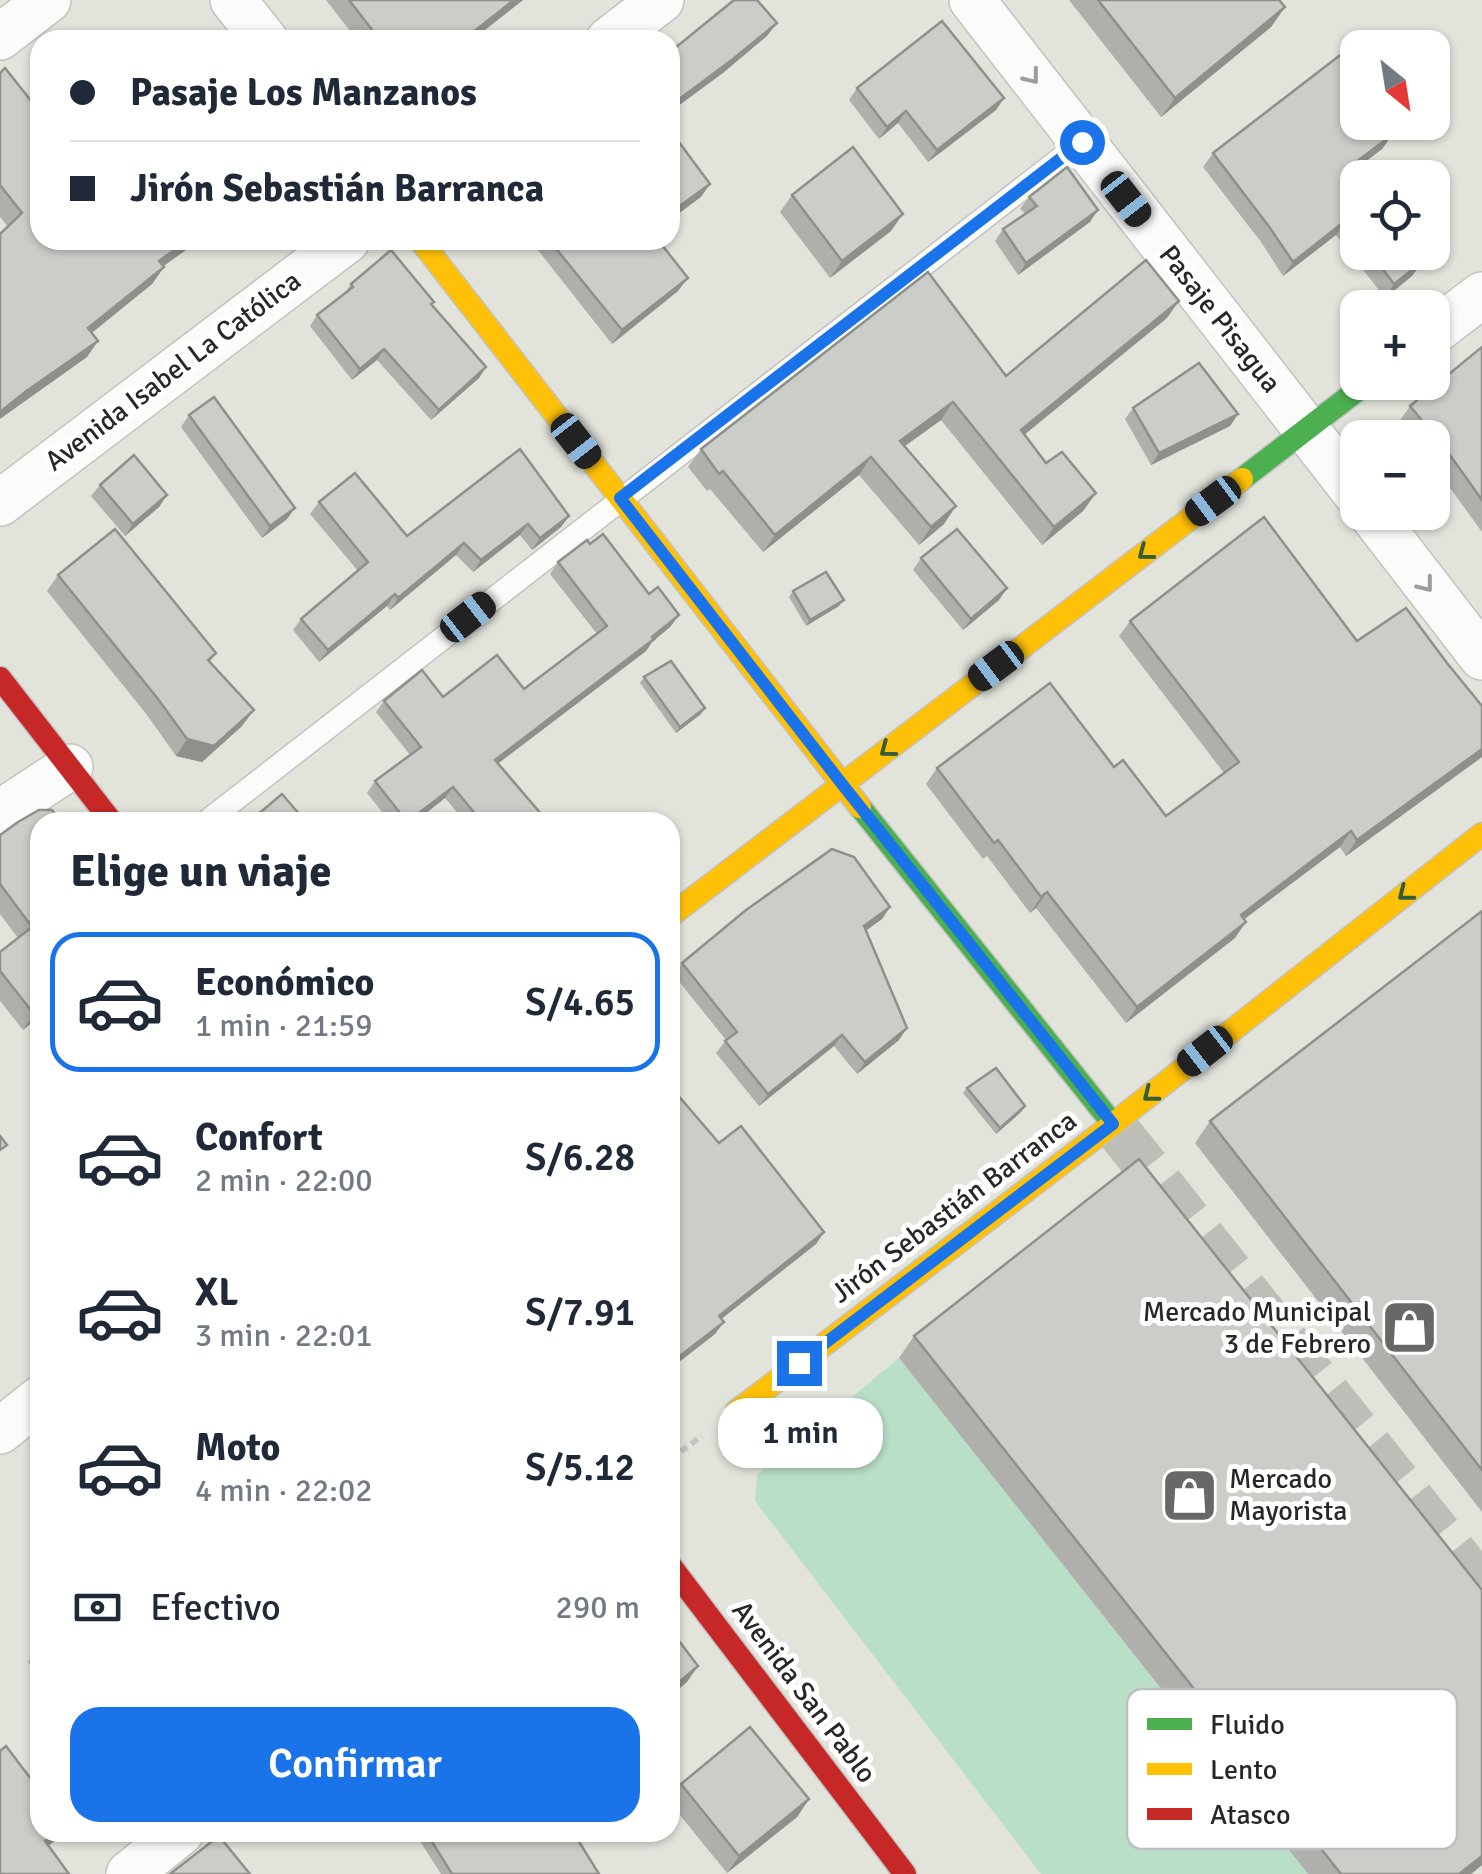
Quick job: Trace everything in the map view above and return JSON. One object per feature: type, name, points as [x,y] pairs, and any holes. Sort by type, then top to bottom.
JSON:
[{"type":"street","points":[[0,37],[48,0]]},
{"type":"street","points":[[234,0],[256,30]]},
{"type":"street","points":[[622,30],[661,0]]},
{"type":"street","name":"Pasaje Pisagua","points":[[972,0],[1340,473]]},
{"type":"street","name":"Avenida Isabel La Católica","points":[[0,503],[333,250]]},
{"type":"street","points":[[428,250],[842,784],[1116,1128]]},
{"type":"street","points":[[1450,319],[1482,295]]},
{"type":"street","points":[[680,908],[1345,400]]},
{"type":"street","points":[[1384,530],[1482,657]]},
{"type":"street","points":[[0,678],[21,721],[70,767],[104,812]]},
{"type":"street","points":[[0,813],[70,767]]},
{"type":"street","name":"Jirón Sebastián Barranca","points":[[737,1411],[1116,1128],[1482,834]]},
{"type":"street","points":[[0,1430],[30,1408]]},
{"type":"street","name":"Avenida San Pablo","points":[[680,1579],[887,1868]]},
{"type":"street","points":[[129,1874],[169,1842]]},
{"type":"lane","points":[[219,812],[1082,142]]},
{"type":"green space","points":[[899,1358],[1161,1689],[1127,1689],[1127,1849],[1288,1849],[1308,1874],[1041,1874],[755,1501],[757,1475]]},
{"type":"building","points":[[349,0],[514,0],[476,30],[372,30]]},
{"type":"building","points":[[734,0],[757,0],[777,23],[680,99],[680,44]]},
{"type":"building","points":[[1098,0],[1279,0],[1285,7],[1175,98]]},
{"type":"building","points":[[942,21],[1004,98],[937,150],[906,111],[887,127],[857,88]]},
{"type":"building","points":[[1340,55],[1340,140],[1385,140],[1359,160],[1340,160],[1340,225],[1293,262],[1213,153]]},
{"type":"building","points":[[5,68],[30,99],[30,250],[174,250],[159,261],[164,267],[88,328],[98,341],[0,412],[0,234],[22,213],[0,185],[0,73]]},
{"type":"building","points":[[680,144],[710,184],[680,206]]},
{"type":"building","points":[[853,147],[903,214],[842,261],[792,195]]},
{"type":"building","points":[[1067,167],[1098,210],[1026,263],[1003,229],[1037,206],[1029,197]]},
{"type":"building","points":[[391,250],[486,367],[439,410],[384,349],[360,369],[317,315]]},
{"type":"building","points":[[557,250],[666,250],[688,278],[622,330]]},
{"type":"building","points":[[1146,260],[1179,301],[1021,430],[1046,463],[1062,452],[1096,493],[1054,527],[953,402],[900,441],[956,506],[931,527],[871,457],[775,535],[701,449],[928,272],[1006,376]]},
{"type":"building","points":[[1384,270],[1412,270],[1394,284]]},
{"type":"building","points":[[1482,347],[1482,500],[1450,455],[1450,420],[1422,420],[1410,406],[1417,400],[1450,400],[1450,373]]},
{"type":"building","points":[[1199,363],[1238,414],[1159,453],[1133,408]]},
{"type":"building","points":[[214,397],[295,508],[270,526],[189,415]]},
{"type":"building","points":[[520,449],[569,516],[540,538],[528,524],[481,560],[464,543],[328,650],[301,619],[368,562],[319,502],[355,473],[407,536]]},
{"type":"building","points":[[134,455],[167,495],[133,524],[100,485]]},
{"type":"building","points":[[1264,517],[1357,641],[1406,608],[1482,706],[1482,749],[1357,840],[1351,831],[1241,915],[1246,922],[1137,1007],[1047,892],[1041,897],[937,768],[1050,683],[1114,767],[1123,760],[1166,816],[1239,762],[1130,621]]},
{"type":"building","points":[[115,529],[216,653],[208,660],[254,710],[214,746],[187,739],[58,575]]},
{"type":"building","points":[[957,529],[1007,588],[971,619],[921,558]]},
{"type":"building","points":[[603,534],[649,594],[658,587],[679,615],[654,639],[495,760],[539,812],[474,812],[453,787],[420,812],[399,812],[375,781],[421,747],[384,701],[422,670],[443,697],[497,655],[524,689],[607,626],[558,562],[587,540],[590,544]]},
{"type":"building","points":[[826,572],[844,600],[810,620],[793,591]]},
{"type":"building","points":[[671,661],[705,708],[680,727],[644,677]]},
{"type":"building","points":[[282,794],[297,812],[261,812]]},
{"type":"building","points":[[30,815],[30,924],[0,884],[0,835]]},
{"type":"building","points":[[832,849],[854,857],[890,907],[864,926],[907,1028],[865,1062],[842,1035],[768,1094],[725,1041],[737,1032],[682,963],[746,910]]},
{"type":"building","name":"Mercado Municipal 3 de Febrero","points":[[1482,911],[1482,1470],[1210,1121]]},
{"type":"building","points":[[30,929],[30,1009],[0,971],[0,952]]},
{"type":"building","points":[[996,1068],[1025,1106],[1000,1128],[967,1088]]},
{"type":"building","points":[[680,1098],[719,1143],[741,1126],[824,1232],[719,1316],[724,1322],[680,1356]]},
{"type":"building","name":"Mercado Mayorista","points":[[1139,1159],[1482,1590],[1482,1856],[1459,1874],[1341,1874],[1321,1849],[1457,1849],[1457,1689],[1194,1689],[914,1336]]},
{"type":"building","points":[[680,1642],[698,1666],[680,1681]]},
{"type":"building","points":[[750,1727],[809,1799],[739,1856],[681,1784]]},
{"type":"building","points":[[6,1746],[30,1778],[30,1842],[46,1842],[69,1874],[0,1874],[0,1751]]},
{"type":"building","points":[[211,1842],[224,1842],[250,1874],[170,1874]]},
{"type":"building","points":[[432,1842],[579,1842],[599,1874],[452,1874]]},
{"type":"tunnel","points":[[1119,1132],[1482,1587]]},
{"type":"traffic: fast","points":[[1242,479],[1345,400]]},
{"type":"traffic: fast","points":[[860,807],[1113,1124]]},
{"type":"traffic: slow","points":[[428,250],[860,807]]},
{"type":"traffic: slow","points":[[680,908],[1242,479]]},
{"type":"traffic: slow","points":[[737,1411],[1113,1124],[1482,834]]},
{"type":"traffic: jam","points":[[0,678],[104,812]]},
{"type":"traffic: jam","points":[[680,1578],[905,1874]]},
{"type":"place","name":"Mercado Municipal 3 de Febrero","points":[[1410,1328]]},
{"type":"place","name":"Mercado Mayorista","points":[[1190,1495]]},
{"type":"route","points":[[799,1363],[1113,1124],[620,498],[1082,142]]}]
